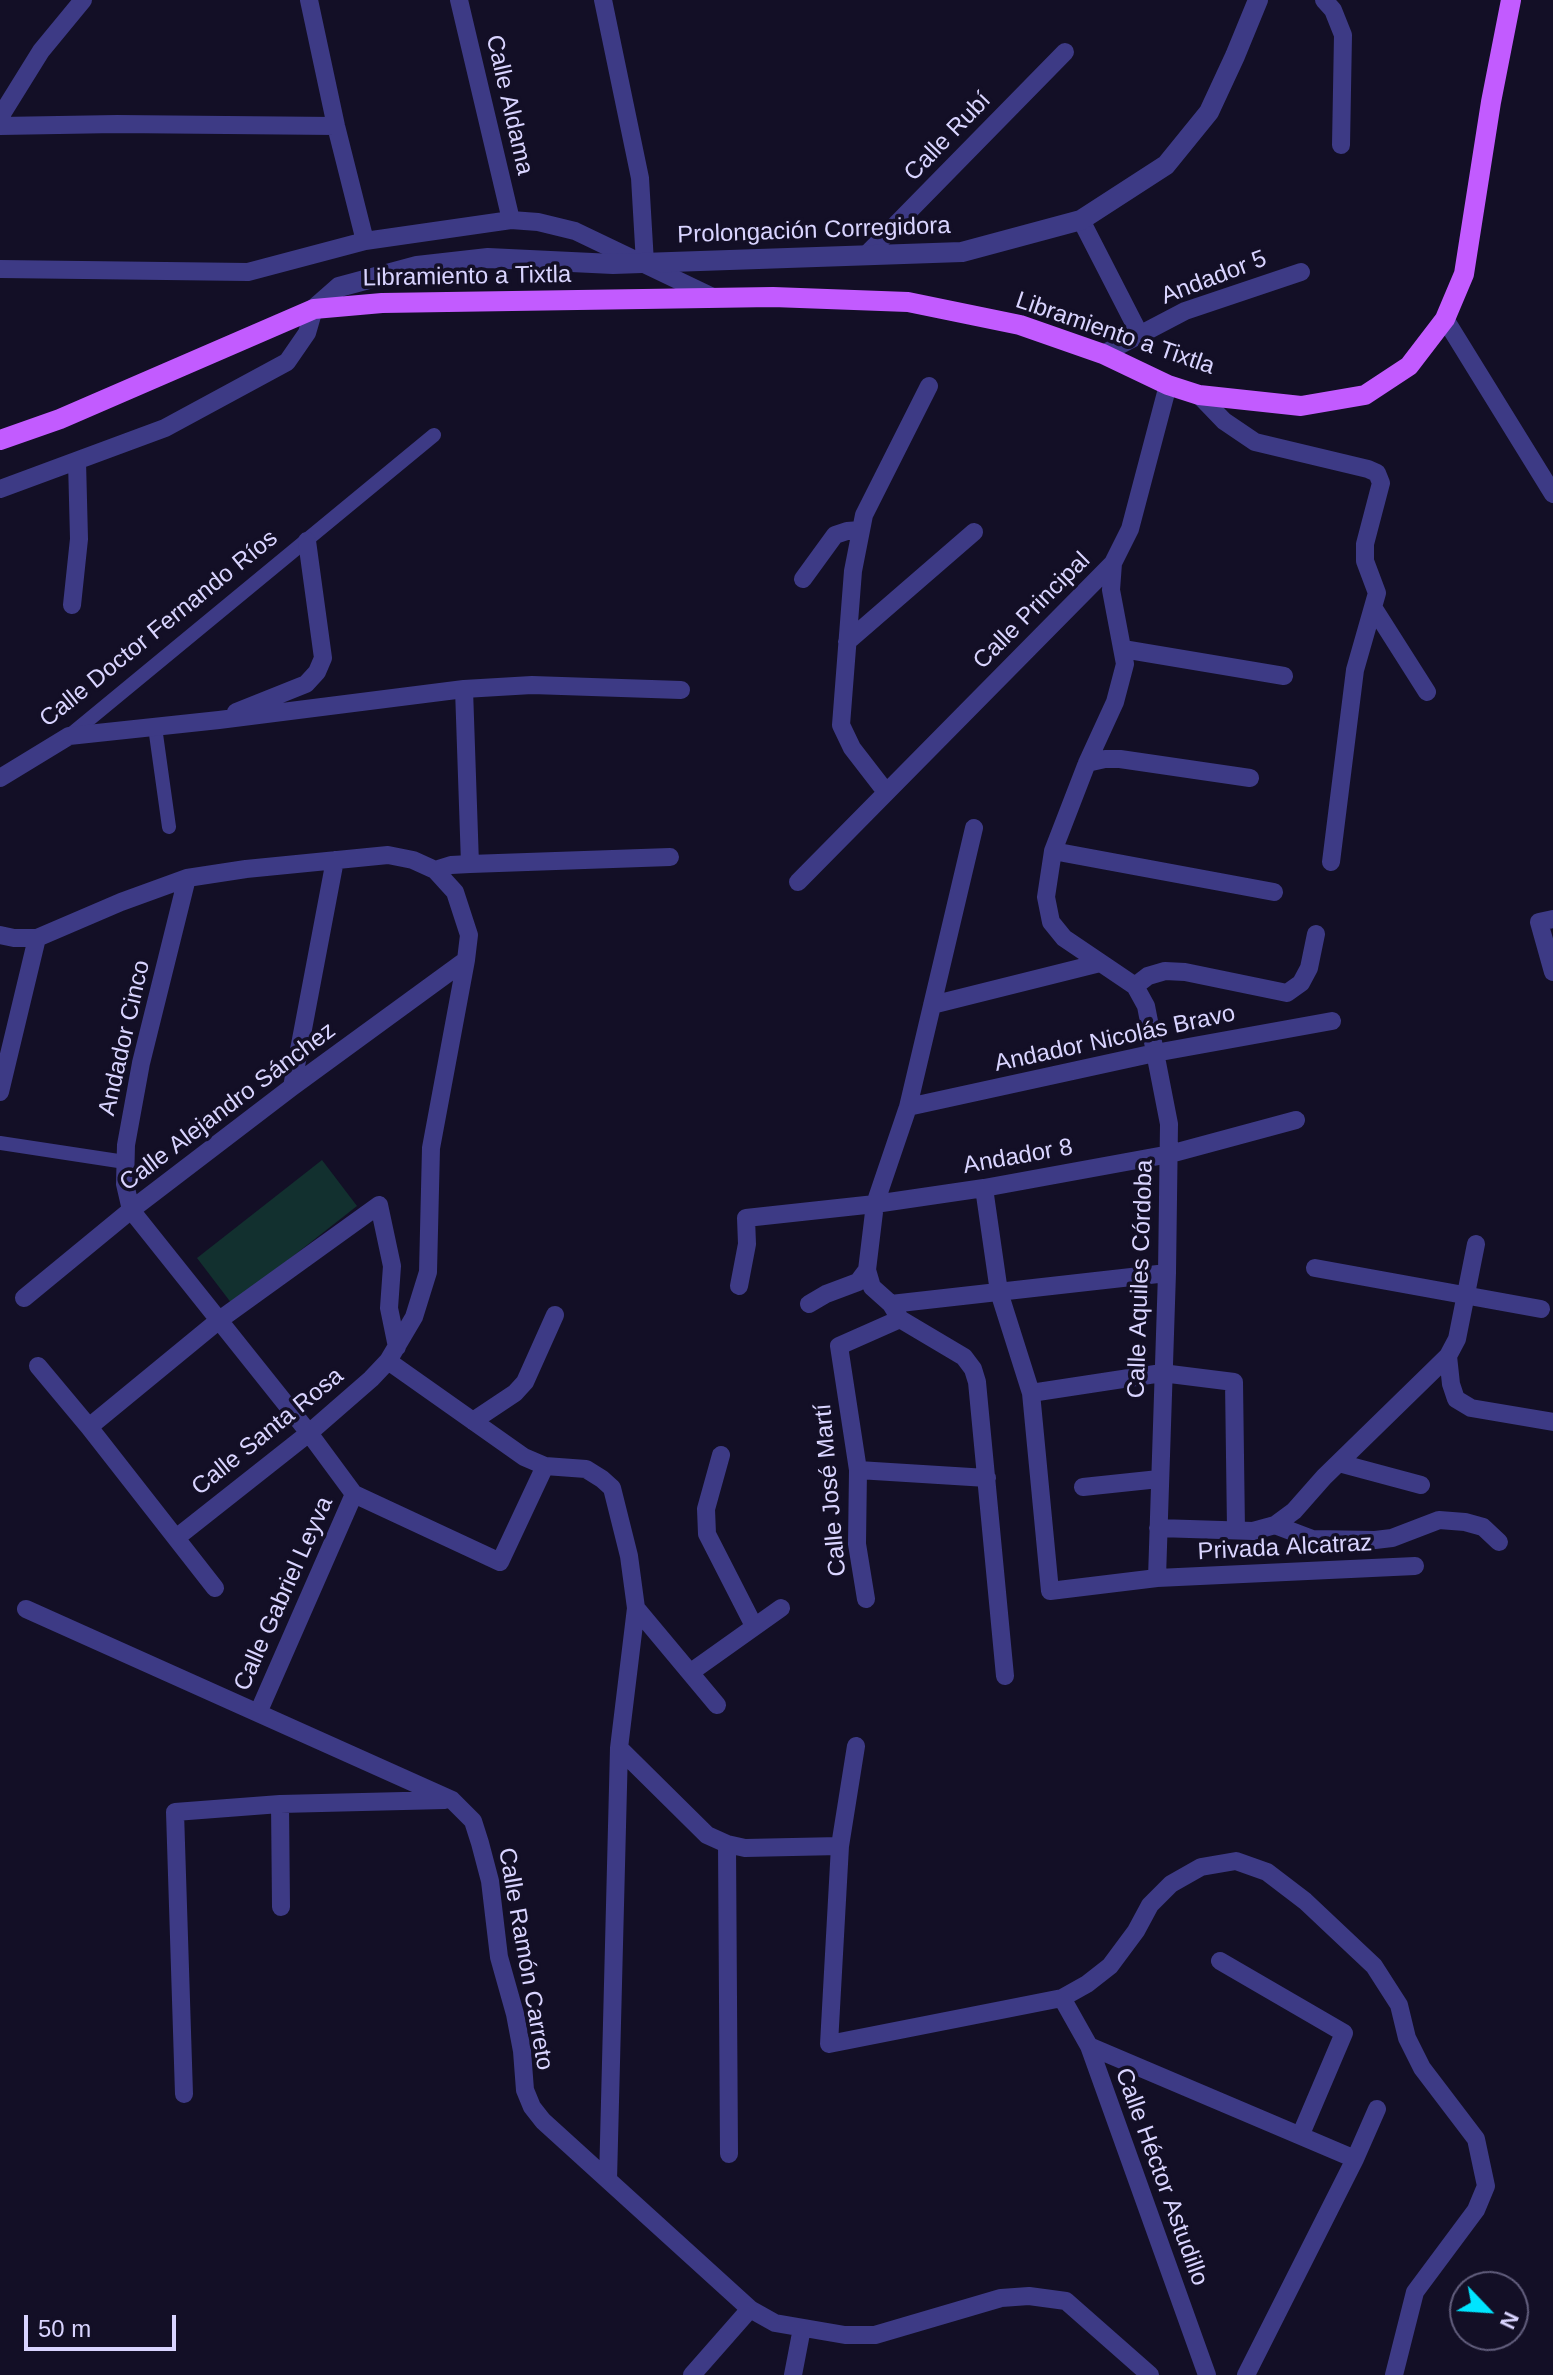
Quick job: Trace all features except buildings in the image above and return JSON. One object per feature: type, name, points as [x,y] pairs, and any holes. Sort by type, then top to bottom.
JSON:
[{"type":"main road","name":"Libramiento a Tixtla","points":[[0,440],[60,419],[314,309],[382,303],[773,297],[908,302],[1020,325],[1103,354],[1168,385],[1199,395],[1301,406],[1365,395],[1409,366],[1445,319],[1464,274],[1491,102],[1511,0]]},
{"type":"street","points":[[0,117],[41,51],[83,0]]},
{"type":"street","points":[[309,0],[365,241]]},
{"type":"street","name":"Calle Aldama","points":[[459,0],[511,220]]},
{"type":"street","points":[[603,0],[640,178],[645,263]]},
{"type":"street","name":"Prolongación Corregidora","points":[[314,309],[339,287],[417,266],[488,258],[613,264],[962,252],[1081,220],[1166,165],[1209,112],[1258,0]]},
{"type":"street","points":[[1324,0],[1333,10],[1343,35],[1341,145]]},
{"type":"street","name":"Calle Rubí","points":[[865,256],[1065,52]]},
{"type":"street","points":[[0,126],[336,126]]},
{"type":"street","points":[[0,269],[248,272],[365,241],[511,220],[538,222],[575,231],[716,298]]},
{"type":"street","points":[[1081,220],[1140,335]]},
{"type":"street","name":"Andador 5","points":[[1103,354],[1185,311],[1301,272]]},
{"type":"street","points":[[0,489],[165,428],[287,362],[307,333],[314,309]]},
{"type":"street","points":[[1445,319],[1553,494]]},
{"type":"street","name":"Calle Principal","points":[[798,882],[1113,563],[1130,529],[1168,385]]},
{"type":"street","points":[[886,792],[852,748],[841,725],[853,571],[864,515],[929,386]]},
{"type":"street","points":[[1199,395],[1224,421],[1255,442],[1368,469],[1377,473],[1381,483],[1365,544],[1365,561],[1377,593],[1355,670],[1331,862]]},
{"type":"street","name":"Calle Doctor Fernando Ríos","points":[[0,778],[69,736],[434,435]]},
{"type":"street","points":[[72,605],[79,539],[77,461]]},
{"type":"street","points":[[803,579],[835,535],[861,530]]},
{"type":"street","points":[[847,642],[974,532]]},
{"type":"street","points":[[219,720],[306,684],[317,672],[323,658],[307,541]]},
{"type":"street","points":[[1113,563],[1111,590],[1125,664],[1115,702],[1087,763],[1053,851],[1046,897],[1051,922],[1064,938],[1135,986],[1148,976],[1165,971],[1185,972],[1287,993],[1301,983],[1309,968],[1316,934]]},
{"type":"street","points":[[1373,607],[1427,692]]},
{"type":"street","points":[[1123,649],[1284,676]]},
{"type":"street","points":[[69,736],[464,689],[532,685],[681,690]]},
{"type":"street","points":[[464,689],[470,864]]},
{"type":"street","points":[[155,727],[169,827]]},
{"type":"street","points":[[1087,763],[1120,759],[1250,778]]},
{"type":"street","points":[[974,828],[908,1107],[875,1204],[867,1270],[872,1287],[895,1312],[964,1357],[973,1369],[977,1382],[1005,1676]]},
{"type":"street","points":[[1053,851],[1274,892]]},
{"type":"street","points":[[0,935],[37,938],[187,878],[246,869],[388,855],[413,860],[435,870],[451,865],[670,857]]},
{"type":"street","points":[[292,1087],[335,860]]},
{"type":"street","name":"Calle Santa Rosa","points":[[176,1538],[309,1433],[393,1354],[414,1317],[428,1272],[431,1148],[469,935],[455,892],[435,870]]},
{"type":"street","name":"Andador Cinco","points":[[131,1210],[125,1184],[126,1145],[141,1063],[187,878]]},
{"type":"street","points":[[1546,920],[1553,972]]},
{"type":"street","points":[[0,1092],[37,938]]},
{"type":"street","name":"Calle Alejandro Sánchez","points":[[24,1298],[131,1210],[466,960]]},
{"type":"street","points":[[932,1005],[1100,963]]},
{"type":"street","name":"Calle Aquiles Córdoba","points":[[1135,986],[1146,1006],[1169,1124],[1157,1578]]},
{"type":"street","name":"Andador Nicolás Bravo","points":[[908,1107],[1155,1053],[1332,1021]]},
{"type":"street","name":"Andador 8","points":[[875,1204],[984,1188],[1170,1154],[1296,1120]]},
{"type":"street","points":[[0,1143],[125,1162]]},
{"type":"street","points":[[984,1188],[999,1292],[1031,1393],[1162,1373],[1234,1382],[1236,1530]]},
{"type":"street","points":[[739,1286],[747,1244],[746,1218],[875,1204]]},
{"type":"street","points":[[89,1427],[218,1321],[379,1205],[392,1266],[389,1308],[393,1354],[473,1421],[524,1457],[545,1466],[586,1469],[602,1479],[612,1488],[629,1556],[636,1608],[619,1748],[608,2180],[750,2309],[775,2323],[845,2335],[875,2335],[1001,2298],[1029,2296],[1066,2301],[1150,2375]]},
{"type":"street","points":[[131,1210],[354,1494],[500,1562],[545,1466]]},
{"type":"street","points":[[1158,1528],[1253,1531],[1275,1525],[1294,1511],[1448,1356],[1457,1339],[1476,1244]]},
{"type":"street","points":[[1315,1268],[1541,1309]]},
{"type":"street","points":[[809,1304],[858,1282],[867,1270]]},
{"type":"street","points":[[895,1312],[999,1292],[1167,1273]]},
{"type":"street","name":"Calle José Martí","points":[[866,1599],[857,1544],[858,1470],[839,1346],[895,1312]]},
{"type":"street","points":[[473,1421],[515,1393],[525,1382],[555,1315]]},
{"type":"street","points":[[1448,1356],[1456,1399],[1471,1408],[1553,1422]]},
{"type":"street","points":[[38,1366],[215,1588]]},
{"type":"street","name":"Privada Alcatraz","points":[[1031,1393],[1050,1591],[1157,1578],[1415,1566]]},
{"type":"street","points":[[721,1455],[706,1509],[707,1534],[754,1626]]},
{"type":"street","points":[[1339,1463],[1421,1485]]},
{"type":"street","points":[[858,1470],[987,1478]]},
{"type":"street","points":[[1083,1487],[1159,1479]]},
{"type":"street","name":"Calle Gabriel Leyva","points":[[258,1713],[354,1494]]},
{"type":"street","points":[[1275,1525],[1312,1539],[1375,1540],[1392,1538],[1439,1520],[1483,1527],[1499,1542]]},
{"type":"street","points":[[636,1608],[717,1705]]},
{"type":"street","points":[[691,1672],[781,1608]]},
{"type":"street","name":"Calle Ramón Carreto","points":[[26,1609],[452,1800],[473,1821],[490,1881],[499,1957],[515,2014],[525,2090],[532,2107],[543,2121],[608,2180]]},
{"type":"street","points":[[856,1746],[840,1846],[829,2044],[1062,1998],[1110,1966],[1136,1931],[1150,1905],[1171,1884],[1201,1867],[1236,1861],[1267,1872],[1292,1891],[1374,1966],[1399,2005],[1407,2038],[1422,2068],[1476,2139],[1486,2186],[1476,2210],[1415,2292],[1394,2375]]},
{"type":"street","points":[[619,1748],[707,1835],[727,1844],[745,1848],[840,1846]]},
{"type":"street","points":[[184,2094],[175,1812],[280,1804],[452,1800]]},
{"type":"street","points":[[280,1804],[281,1907]]},
{"type":"street","points":[[727,1844],[729,2154]]},
{"type":"street","points":[[1220,1961],[1344,2033],[1301,2134]]},
{"type":"street","name":"Calle Héctor Astudillo","points":[[1062,1998],[1089,2046],[1207,2375]]},
{"type":"street","points":[[1089,2046],[1355,2159]]},
{"type":"street","points":[[1252,2373],[1377,2109]]},
{"type":"street","points":[[692,2375],[750,2309]]},
{"type":"street","points":[[793,2375],[802,2328]]},
{"type":"green space","points":[[322,1160],[357,1206],[232,1304],[197,1258]]}]
